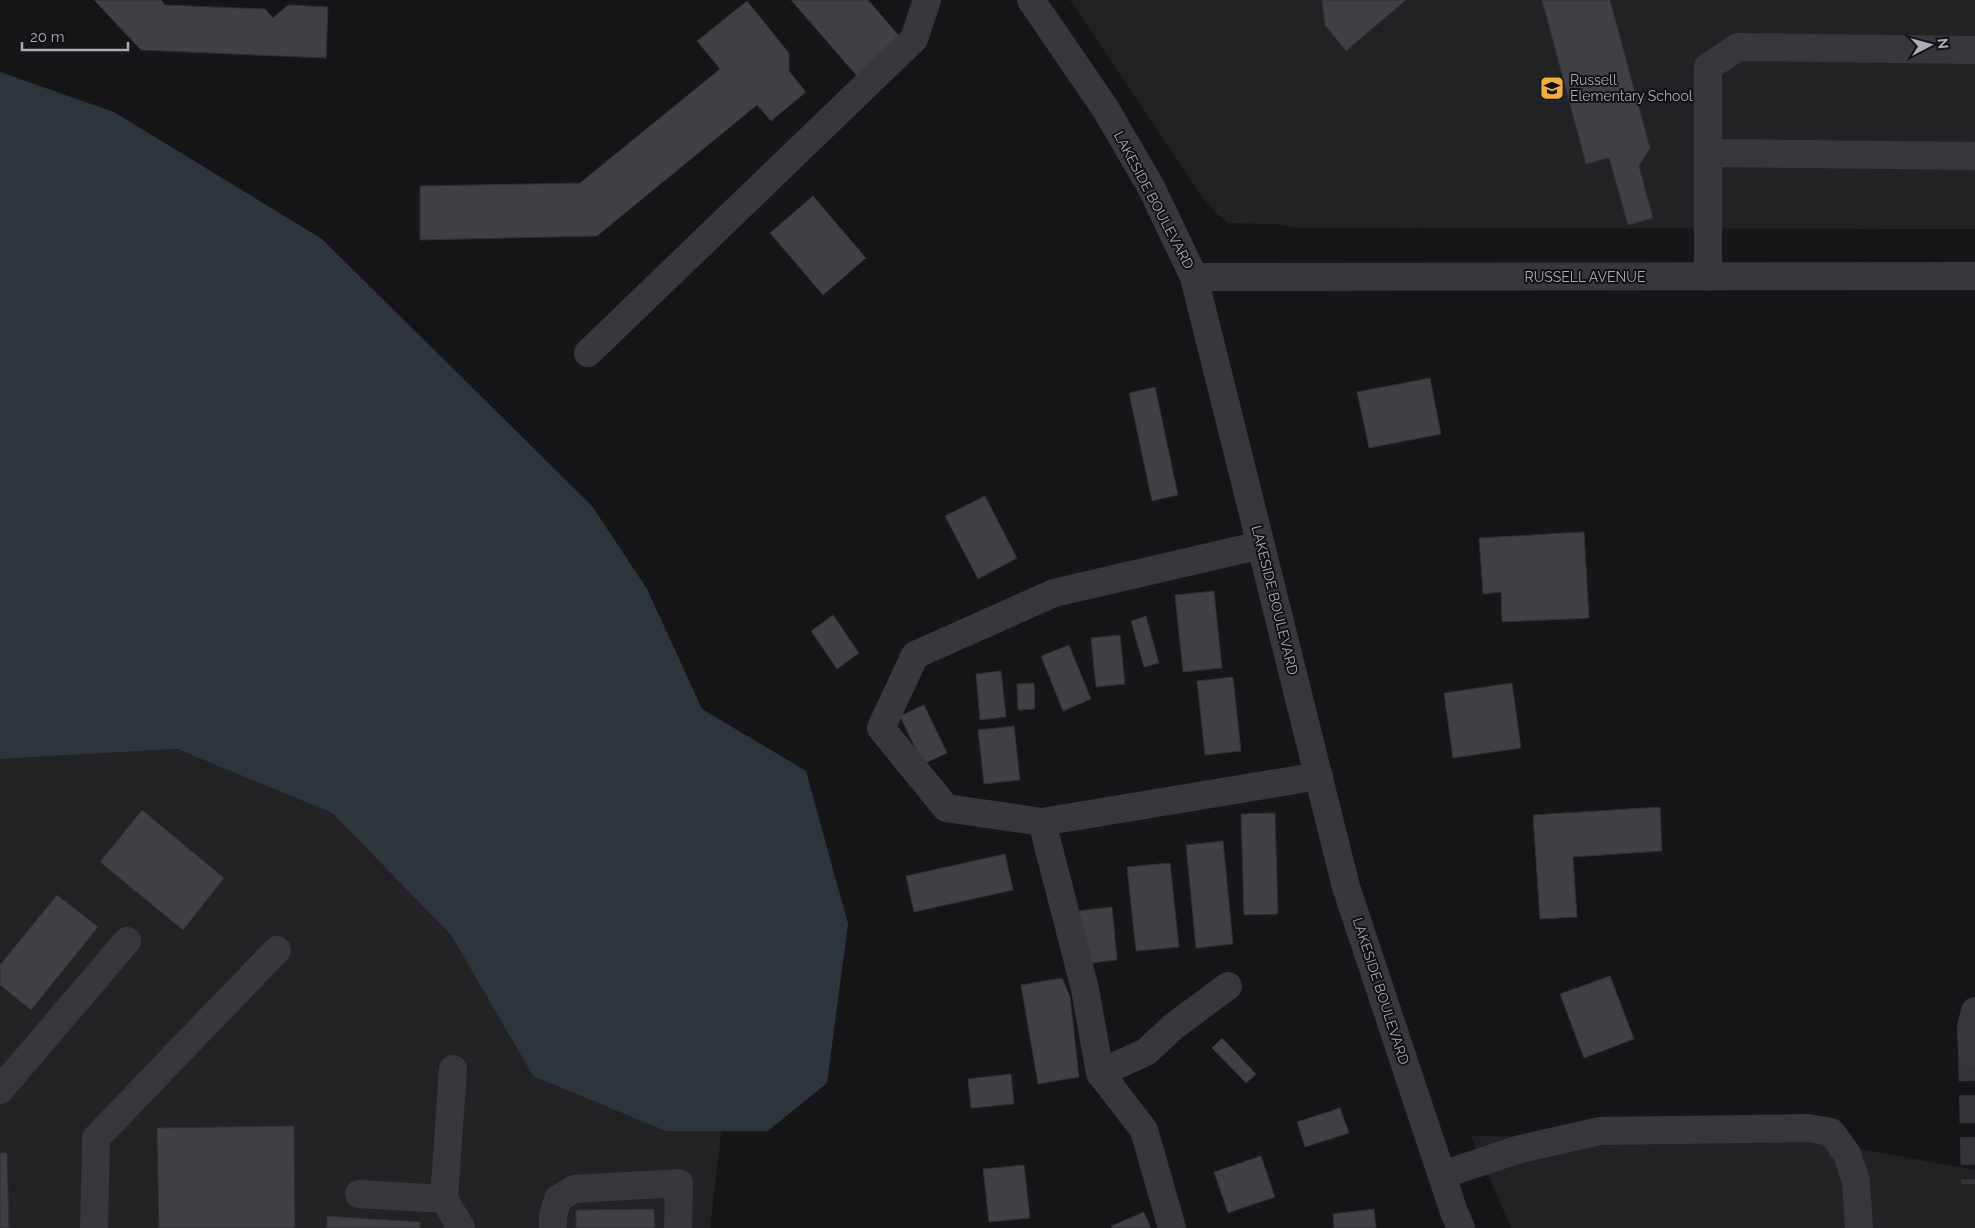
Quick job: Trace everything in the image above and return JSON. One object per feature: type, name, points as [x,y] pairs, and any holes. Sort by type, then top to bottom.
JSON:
[{"type":"street","points":[[588,353],[914,39],[927,0]]},
{"type":"street","name":"LAKESIDE BOULEVARD","points":[[1031,0],[1105,108],[1151,187],[1194,277],[1346,887],[1454,1212],[1461,1228]]},
{"type":"street","points":[[1708,276],[1708,67],[1738,47],[1975,50]]},
{"type":"street","points":[[1708,153],[1975,156]]},
{"type":"street","name":"RUSSELL AVENUE","points":[[1194,277],[1975,276]]},
{"type":"street","points":[[1261,545],[1054,593],[915,655],[881,728],[946,808],[1042,822],[1319,776]]},
{"type":"street","points":[[1042,822],[1085,989],[1100,1073],[1144,1130],[1172,1228]]},
{"type":"street","points":[[0,1090],[127,941]]},
{"type":"street","points":[[94,1228],[96,1138],[277,950]]},
{"type":"street","points":[[1100,1073],[1146,1052],[1174,1026],[1228,986]]},
{"type":"street","points":[[1972,1053],[1971,1027],[1975,1010]]},
{"type":"street","points":[[453,1069],[444,1199],[461,1228]]},
{"type":"street","points":[[1442,1176],[1520,1149],[1600,1131],[1808,1128],[1831,1132],[1847,1154],[1856,1181],[1859,1228]]},
{"type":"street","points":[[553,1228],[553,1216],[558,1199],[574,1189],[679,1183],[678,1228]]},
{"type":"street","points":[[359,1194],[444,1199]]},
{"type":"shaded area","name":"Russell Elementary School","points":[[1070,0],[1975,0],[1975,229],[1300,228],[1276,224],[1228,223],[1202,197]]},
{"type":"shaded area","points":[[0,72],[114,112],[322,239],[592,506],[647,589],[702,709],[806,771],[848,924],[827,1083],[768,1131],[666,1131],[533,1076],[451,935],[332,813],[177,749],[0,759]]},
{"type":"shaded area","points":[[177,749],[332,813],[451,935],[533,1076],[723,1118],[710,1228],[0,1228],[0,759]]},
{"type":"shaded area","points":[[1471,1136],[1806,1139],[1975,1170],[1975,1228],[1511,1228]]},
{"type":"building","points":[[94,0],[161,0],[165,5],[265,9],[273,18],[288,5],[328,7],[326,58],[141,50]]},
{"type":"building","points":[[791,0],[868,0],[901,38],[857,76]]},
{"type":"building","points":[[1322,0],[1406,0],[1346,51],[1325,25]]},
{"type":"building","points":[[1542,0],[1610,0],[1650,148],[1639,166],[1653,218],[1628,225],[1609,158],[1586,164]]},
{"type":"building","points":[[747,1],[789,53],[789,71],[806,92],[771,121],[757,105],[597,236],[420,240],[420,186],[580,183],[720,69],[697,41]]},
{"type":"building","points":[[813,196],[866,258],[823,295],[770,233]]},
{"type":"building","points":[[1430,378],[1441,434],[1369,448],[1357,392]]},
{"type":"building","points":[[1155,387],[1178,495],[1152,501],[1129,393]]},
{"type":"building","points":[[985,496],[1017,558],[978,579],[945,516]]},
{"type":"building","points":[[1584,532],[1589,618],[1502,622],[1501,592],[1483,594],[1479,538]]},
{"type":"building","points":[[1214,591],[1222,668],[1183,672],[1175,595]]},
{"type":"building","points":[[833,615],[859,653],[837,669],[811,631]]},
{"type":"building","points":[[1146,616],[1159,663],[1144,667],[1131,621]]},
{"type":"building","points":[[1120,635],[1125,684],[1096,687],[1091,638]]},
{"type":"building","points":[[1069,645],[1091,699],[1063,711],[1041,656]]},
{"type":"building","points":[[1001,671],[1006,717],[980,720],[976,674]]},
{"type":"building","points":[[1233,677],[1241,751],[1205,755],[1197,681]]},
{"type":"building","points":[[1034,683],[1035,709],[1018,710],[1017,684]]},
{"type":"building","points":[[1512,683],[1521,748],[1453,758],[1444,693]]},
{"type":"building","points":[[924,705],[947,753],[923,764],[900,716]]},
{"type":"building","points":[[1014,726],[1020,780],[984,784],[978,730]]},
{"type":"building","points":[[1660,807],[1662,851],[1573,857],[1577,917],[1540,919],[1533,815]]},
{"type":"building","points":[[142,810],[224,878],[183,930],[100,862]]},
{"type":"building","points":[[1275,813],[1278,914],[1244,915],[1241,814]]},
{"type":"building","points":[[1223,841],[1233,944],[1196,948],[1186,845]]},
{"type":"building","points":[[1005,854],[1013,890],[914,912],[906,876]]},
{"type":"building","points":[[1170,863],[1179,947],[1136,951],[1127,867]]},
{"type":"building","points":[[57,895],[98,927],[31,1010],[0,985],[0,965]]},
{"type":"building","points":[[1112,907],[1117,960],[1082,964],[1077,911]]},
{"type":"building","points":[[1610,976],[1634,1039],[1584,1058],[1560,994]]},
{"type":"building","points":[[1062,978],[1070,996],[1079,1077],[1038,1084],[1021,985]]},
{"type":"building","points":[[1222,1038],[1256,1074],[1246,1083],[1212,1048]]},
{"type":"building","points":[[1011,1074],[1014,1104],[971,1108],[968,1079]]},
{"type":"building","points":[[1340,1108],[1349,1133],[1305,1147],[1297,1122]]},
{"type":"building","points":[[294,1126],[295,1228],[159,1228],[157,1128]]},
{"type":"building","points":[[0,1153],[7,1153],[9,1228],[0,1228]]},
{"type":"building","points":[[1261,1156],[1275,1197],[1228,1213],[1214,1172]]},
{"type":"building","points":[[1024,1165],[1030,1218],[989,1222],[983,1169]]},
{"type":"building","points":[[654,1209],[655,1228],[576,1228],[576,1210]]},
{"type":"building","points":[[1374,1209],[1376,1228],[1334,1228],[1333,1214]]},
{"type":"building","points":[[1144,1212],[1151,1228],[1112,1228],[1111,1226]]},
{"type":"building","points":[[327,1216],[420,1222],[420,1228],[327,1228]]},
{"type":"tunnel","points":[[1972,1053],[1975,1184]]},
{"type":"place","name":"Russell Elementary School","points":[[1552,88]]}]
